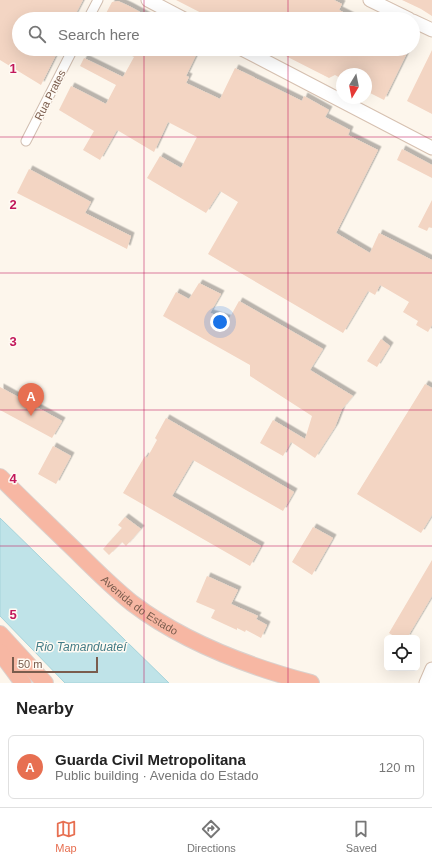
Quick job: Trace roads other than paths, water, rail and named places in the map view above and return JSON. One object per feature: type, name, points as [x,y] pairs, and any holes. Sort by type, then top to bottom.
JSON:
[{"type":"highway","name":"Avenida do Estado","points":[[0,477],[105,580],[131,603],[183,634],[230,656],[272,672],[311,683]]},
{"type":"highway","points":[[0,634],[45,683]]},
{"type":"highway","points":[[0,652],[22,683]]},
{"type":"street","points":[[92,12],[98,0]]},
{"type":"street","points":[[148,0],[171,12]]},
{"type":"street","points":[[370,0],[387,4],[399,12]]},
{"type":"street","points":[[420,24],[432,30]]},
{"type":"street","name":"Rua Prates","points":[[26,141],[69,56]]},
{"type":"street","points":[[255,56],[432,148]]},
{"type":"street","points":[[426,683],[432,669]]},
{"type":"water","name":"Rio Tamanduateí","points":[[0,518],[169,683],[65,683],[0,616]]},
{"type":"place","name":"Guarda Civil Metropolitana","points":[[31,416]]}]
